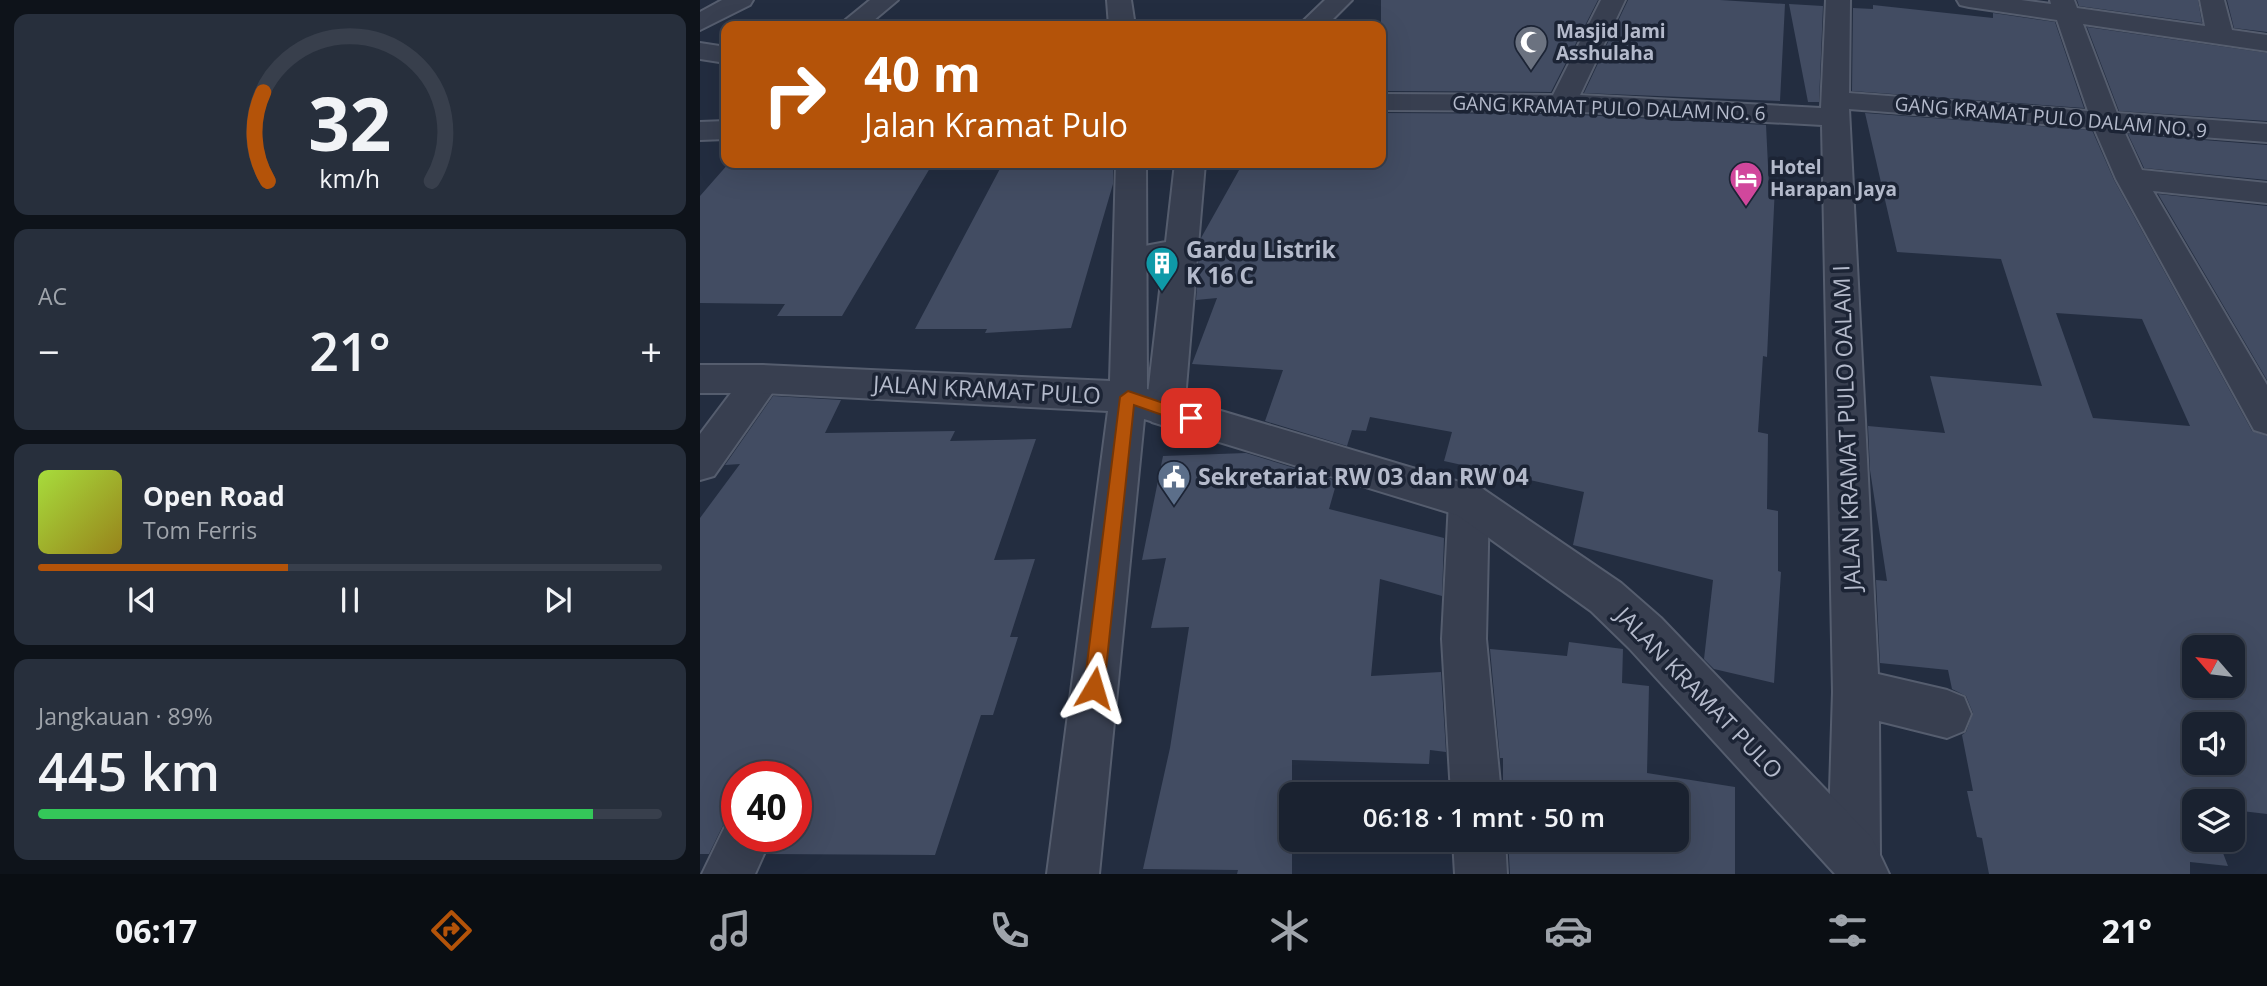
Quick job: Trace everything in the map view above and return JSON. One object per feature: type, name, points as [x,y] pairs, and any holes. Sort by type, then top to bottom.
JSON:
[{"type":"street","points":[[700,22],[741,0]]},
{"type":"street","points":[[858,21],[886,0]]},
{"type":"street","points":[[1119,0],[1121,21]]},
{"type":"street","points":[[1316,21],[1339,0]]},
{"type":"street","points":[[1563,103],[1613,0]]},
{"type":"street","name":"JALAN KRAMAT PULO OALAM I","points":[[1838,0],[1836,108],[1856,692],[1859,865]]},
{"type":"street","points":[[1969,0],[2065,7],[2267,43]]},
{"type":"street","points":[[2212,0],[2220,35]]},
{"type":"street","points":[[2065,7],[2106,122],[2131,179],[2267,419]]},
{"type":"street","points":[[700,51],[721,54]]},
{"type":"street","name":"GANG KRAMAT PULO DALAM NO. 6","points":[[1386,102],[1836,108]]},
{"type":"street","name":"GANG KRAMAT PULO DALAM NO. 9","points":[[1836,108],[2267,133]]},
{"type":"street","points":[[700,131],[721,130]]},
{"type":"street","points":[[1073,874],[1146,404],[1149,256],[1133,168]]},
{"type":"street","points":[[1146,404],[1149,256],[1188,168]]},
{"type":"street","points":[[2131,179],[2267,193]]},
{"type":"street","name":"JALAN KRAMAT PULO","points":[[700,379],[762,379],[1146,404],[1469,501],[1606,597],[1645,633],[1859,865]]},
{"type":"street","points":[[700,464],[762,379]]},
{"type":"street","points":[[1469,501],[1464,639],[1475,782]]},
{"type":"street","points":[[1856,692],[1947,714]]},
{"type":"street","points":[[728,874],[739,852]]},
{"type":"street","points":[[1480,852],[1481,874]]},
{"type":"building","points":[[1381,0],[1598,0],[1551,92],[1386,91],[1386,21],[1381,21]]},
{"type":"building","points":[[1628,0],[1720,0],[1785,4],[1780,101],[1584,93]]},
{"type":"building","points":[[2077,0],[2198,0],[2202,23],[2079,6]]},
{"type":"building","points":[[2227,0],[2267,0],[2267,32],[2234,28]]},
{"type":"building","points":[[1789,4],[1823,6],[1819,102],[1808,102]]},
{"type":"building","points":[[1873,5],[1993,18],[1993,13],[2055,22],[2084,108],[1852,91],[1853,8],[1873,9]]},
{"type":"building","points":[[2087,27],[2267,53],[2267,121],[2119,111]]},
{"type":"building","points":[[1386,113],[1563,114],[1766,125],[1769,186],[1775,186],[1767,357],[1763,356],[1758,432],[1768,434],[1767,509],[1778,511],[1778,571],[1781,572],[1774,683],[1714,669],[1704,659],[1713,580],[1573,545],[1584,492],[1444,461],[1452,432],[1370,417],[1366,431],[1352,430],[1347,446],[1265,421],[1283,370],[1192,364],[1217,298],[1196,300],[1201,238],[1240,168],[1386,168]]},
{"type":"building","points":[[1865,113],[2092,130],[2114,180],[2252,431],[2267,436],[2267,814],[2245,811],[2245,789],[2182,789],[2182,852],[2223,852],[2228,866],[2190,862],[2190,874],[1989,874],[1982,838],[1977,837],[1967,791],[1973,791],[1962,735],[1966,732],[1973,713],[1966,696],[1952,689],[1948,670],[1880,663],[1876,580],[1887,581],[1870,470],[1868,426],[1945,433],[1930,376],[2042,386],[2001,259],[1897,252]],"holes":[[[2056,313],[2142,319],[2190,426],[2093,418]]]},
{"type":"building","points":[[2128,134],[2267,145],[2267,180],[2144,168]]},
{"type":"building","points":[[725,168],[930,168],[842,316],[777,316],[785,304],[700,303],[700,196]]},
{"type":"building","points":[[1000,168],[1113,168],[1113,184],[1071,328],[985,333],[987,329],[915,329]]},
{"type":"building","points":[[2158,194],[2267,206],[2267,380]]},
{"type":"building","points":[[773,396],[841,400],[825,433],[955,431],[950,441],[1036,439],[994,560],[1035,559],[1010,637],[1018,637],[993,715],[981,715],[935,855],[767,854],[812,852],[812,761],[721,761],[721,829],[709,854],[700,854],[700,518],[740,464],[725,465]]},
{"type":"building","points":[[1246,453],[1337,481],[1329,509],[1444,538],[1442,596],[1380,579],[1371,676],[1441,672],[1446,752],[1430,750],[1429,764],[1292,760],[1292,782],[1279,782],[1279,852],[1292,852],[1292,874],[1237,874],[1238,870],[1143,869],[1170,748],[1189,627],[1151,628],[1166,558],[1142,560],[1163,456]]},
{"type":"building","points":[[1569,642],[1623,649],[1622,683],[1649,686],[1647,773],[1735,787],[1735,874],[1510,874],[1509,852],[1689,852],[1689,782],[1503,782],[1503,758],[1500,758],[1490,649],[1567,656]]},
{"type":"place","name":"Masjid Jami Asshulaha","points":[[1531,72]]},
{"type":"place","name":"Hotel Harapan Jaya","points":[[1746,208]]},
{"type":"place","name":"Gardu Listrik K 16 C","points":[[1162,293]]},
{"type":"place","name":"Sekretariat RW 03 dan RW 04","points":[[1174,507]]},
{"type":"route","points":[[1094,688],[1128,397],[1191,418]]}]
